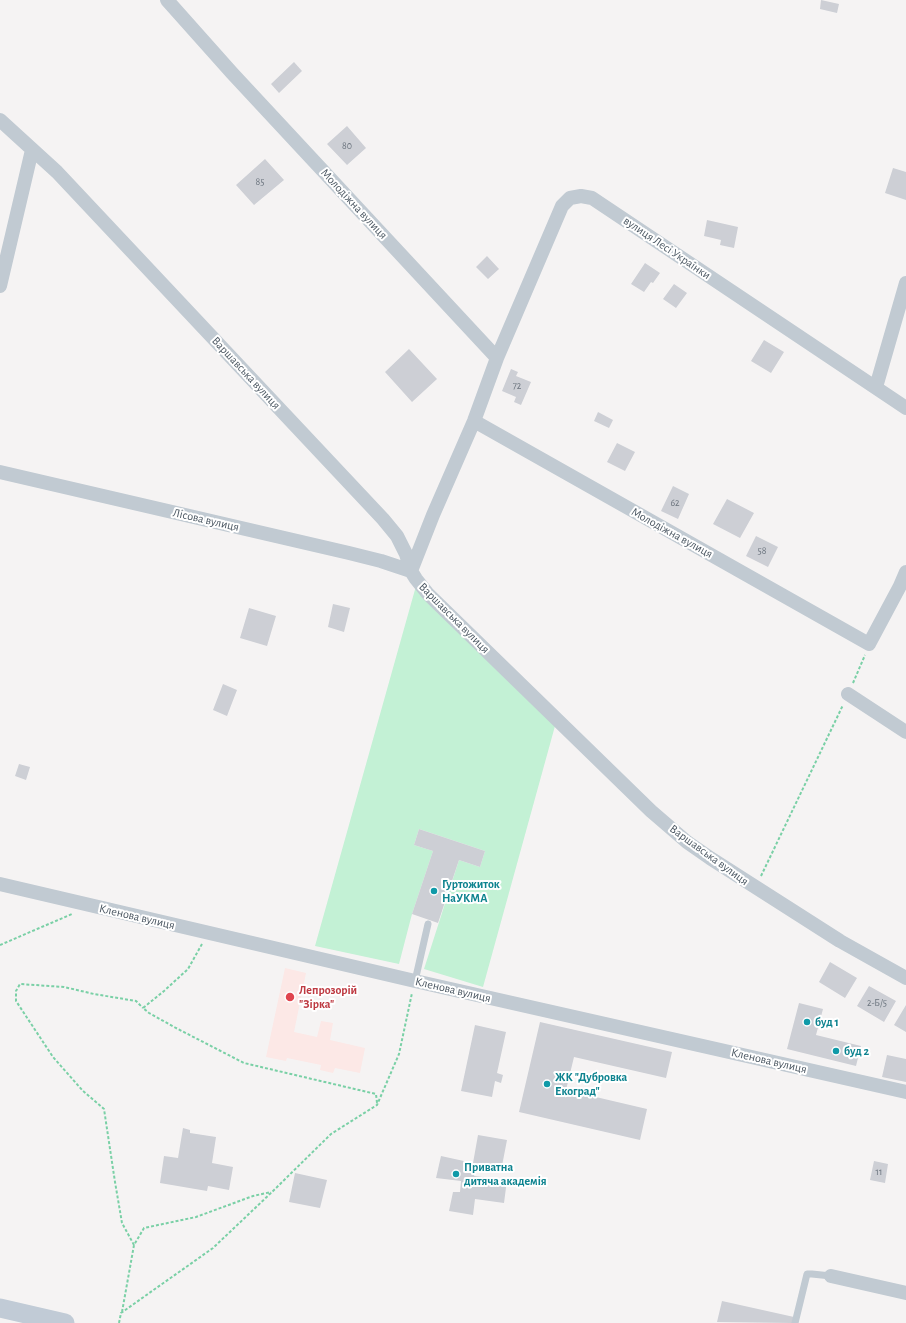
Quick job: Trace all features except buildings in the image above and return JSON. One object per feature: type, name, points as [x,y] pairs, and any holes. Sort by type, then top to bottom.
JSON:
[{"type":"street","name":"Молодіжна вулиця","points":[[166,0],[497,358]]},
{"type":"street","name":"Варшавська вулиця","points":[[0,120],[57,172],[383,519],[397,536],[412,571],[422,587],[434,600],[651,810],[688,842],[755,888],[840,941],[906,978]]},
{"type":"street","points":[[0,286],[32,150]]},
{"type":"street","name":"вулиця Лесі Українки","points":[[497,358],[562,206],[570,198],[581,196],[592,198],[906,408]]},
{"type":"street","points":[[876,387],[906,283]]},
{"type":"street","points":[[412,571],[433,515],[474,421],[497,358]]},
{"type":"street","name":"Молодіжна вулиця","points":[[474,421],[870,644]]},
{"type":"street","name":"Лісова вулиця","points":[[0,472],[349,553],[412,571]]},
{"type":"street","points":[[870,644],[903,587],[906,572]]},
{"type":"street","points":[[848,694],[906,732]]},
{"type":"street","name":"Кленова вулиця","points":[[0,884],[415,981],[906,1092]]},
{"type":"street","points":[[831,1276],[906,1293]]},
{"type":"street","points":[[0,1308],[65,1323]]},
{"type":"lane","points":[[415,981],[428,924]]},
{"type":"lane","points":[[795,1323],[807,1274],[831,1276]]},
{"type":"path","points":[[755,888],[848,694],[870,644]]},
{"type":"path","points":[[0,946],[90,906]]},
{"type":"path","points":[[144,1008],[188,969],[200,949],[206,933]]},
{"type":"path","points":[[121,1313],[213,1248],[331,1134],[377,1105],[400,1054],[415,981]]},
{"type":"path","points":[[134,1244],[122,1223],[104,1109],[83,1091],[53,1057],[16,1001],[16,991],[20,984],[64,987],[136,1001],[148,1013],[244,1063],[376,1094],[377,1105]]},
{"type":"path","points":[[119,1323],[134,1244],[144,1228],[196,1217],[253,1196],[272,1192]]},
{"type":"shaded area","name":"Лепрозорій \"Зірка\"","points":[[285,968],[306,973],[294,1032],[317,1037],[321,1021],[333,1023],[330,1040],[365,1048],[360,1073],[335,1068],[333,1073],[320,1070],[321,1065],[287,1058],[286,1061],[266,1057]]},
{"type":"green space","points":[[416,586],[555,726],[483,987],[424,969],[459,860],[480,867],[485,851],[419,829],[414,845],[433,851],[412,914],[399,964],[315,946]]},
{"type":"place","name":"Гуртожиток НаУКМА","points":[[434,891]]},
{"type":"place","name":"Лепрозорій \"Зірка\"","points":[[290,997]]},
{"type":"place","name":"буд 1","points":[[807,1022]]},
{"type":"place","name":"буд 2","points":[[836,1051]]},
{"type":"place","name":"ЖК \"Дубровка Екоград\"","points":[[547,1084]]},
{"type":"place","name":"Приватна дитяча академiя","points":[[456,1174]]}]
